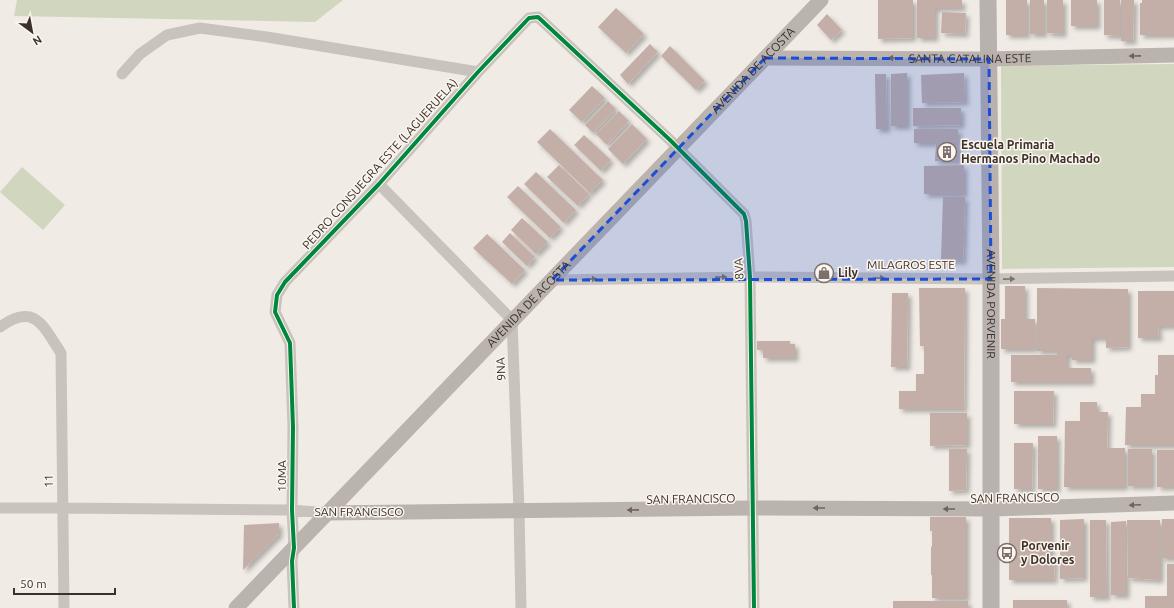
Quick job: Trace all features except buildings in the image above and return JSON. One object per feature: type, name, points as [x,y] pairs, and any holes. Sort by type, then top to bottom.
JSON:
[{"type":"main road","name":"AVENIDA PORVENIR","points":[[988,0],[991,279],[991,608]]},
{"type":"street","name":"AVENIDA DE ACOSTA","points":[[236,608],[821,0]]},
{"type":"street","name":"PEDRO CONSUEGRA ESTE (LAGUERUELA)","points":[[290,343],[275,312],[277,295],[285,282],[378,184],[478,72],[529,18],[538,17]]},
{"type":"street","name":"8VA","points":[[538,17],[678,148],[744,214],[746,221],[750,277],[754,608]]},
{"type":"street","points":[[122,74],[140,54],[167,35],[200,28],[267,37],[478,72]]},
{"type":"street","name":"SANTA CATALINA ESTE","points":[[765,58],[989,58],[1174,55]]},
{"type":"street","points":[[378,184],[512,320]]},
{"type":"street","name":"MILAGROS ESTE","points":[[552,280],[750,277],[991,279],[1174,276]]},
{"type":"street","name":"11","points":[[0,327],[9,321],[23,316],[35,318],[44,326],[61,353],[64,608]]},
{"type":"street","name":"9NA","points":[[512,320],[520,511],[521,608]]},
{"type":"street","name":"10MA","points":[[290,343],[293,427],[292,510],[294,548],[292,561],[294,608]]},
{"type":"street","name":"SAN FRANCISCO","points":[[0,508],[292,510],[328,513],[752,508],[992,509],[1174,503]]},
{"type":"highlighted area","points":[[765,58],[989,59],[991,279],[552,280]]},
{"type":"green space","points":[[17,0],[343,0],[315,22],[14,16]]},
{"type":"green space","points":[[1174,64],[1174,267],[1002,269],[1001,66]]},
{"type":"green space","points":[[22,167],[65,205],[43,230],[0,192]]},
{"type":"cycle path","points":[[294,608],[292,561],[294,548],[292,510],[293,427],[290,343],[275,312],[277,295],[285,282],[379,184],[478,72],[529,18],[538,17],[670,140],[744,214],[746,221],[750,277],[754,608]]},
{"type":"place","name":"Escuela Primaria Hermanos Pino Machado","points":[[947,152]]},
{"type":"place","name":"Lily","points":[[824,273]]},
{"type":"place","name":"Porvenir y Dolores","points":[[1007,553]]}]
